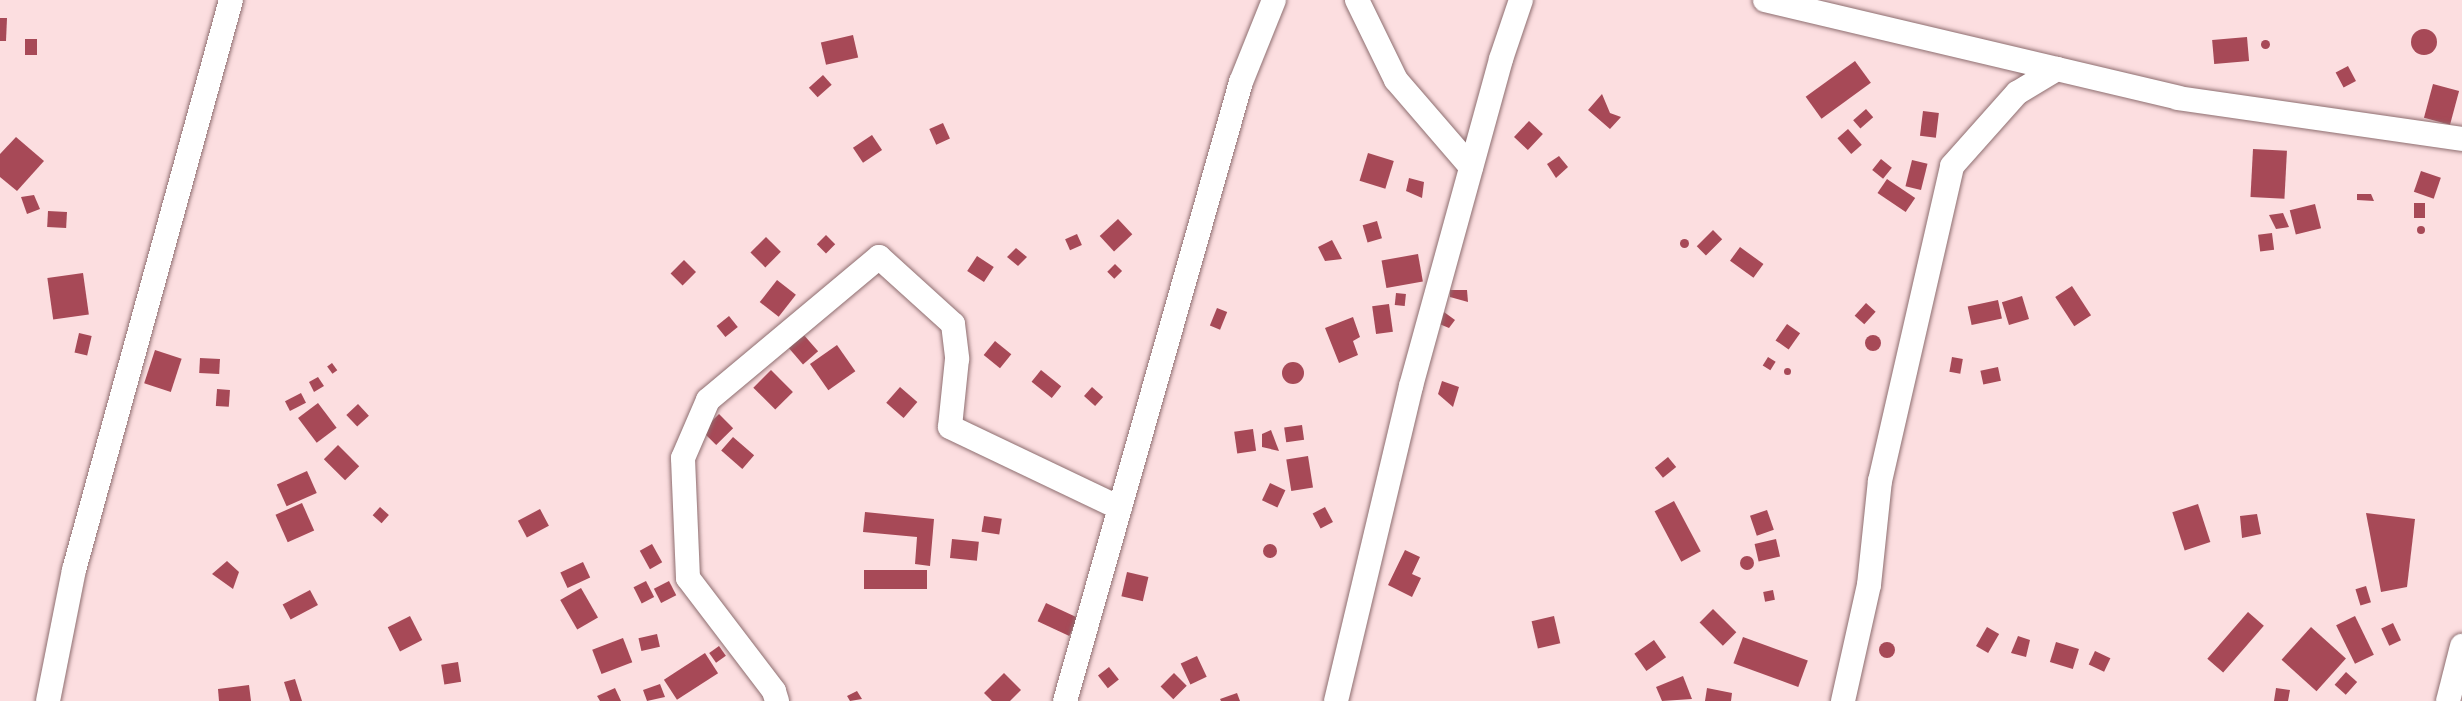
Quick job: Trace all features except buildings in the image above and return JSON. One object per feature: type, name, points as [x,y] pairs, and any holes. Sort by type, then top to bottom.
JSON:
[{"type":"street","points":[[48,701],[74,570],[231,0]]},
{"type":"street","points":[[1065,701],[1241,82],[1274,0]]},
{"type":"street","points":[[1357,0],[1396,80],[1471,166]]},
{"type":"street","points":[[1336,701],[1411,386],[1471,166],[1521,0]]},
{"type":"street","points":[[1765,0],[2178,98],[2462,139]]},
{"type":"street","points":[[1843,701],[1869,585],[1880,481],[1952,166],[2017,93],[2057,69]]},
{"type":"street","points":[[777,701],[774,691],[688,578],[683,458],[708,400],[879,257],[953,324],[957,359],[950,427],[1120,508]]},
{"type":"street","points":[[2448,701],[2462,646]]}]
